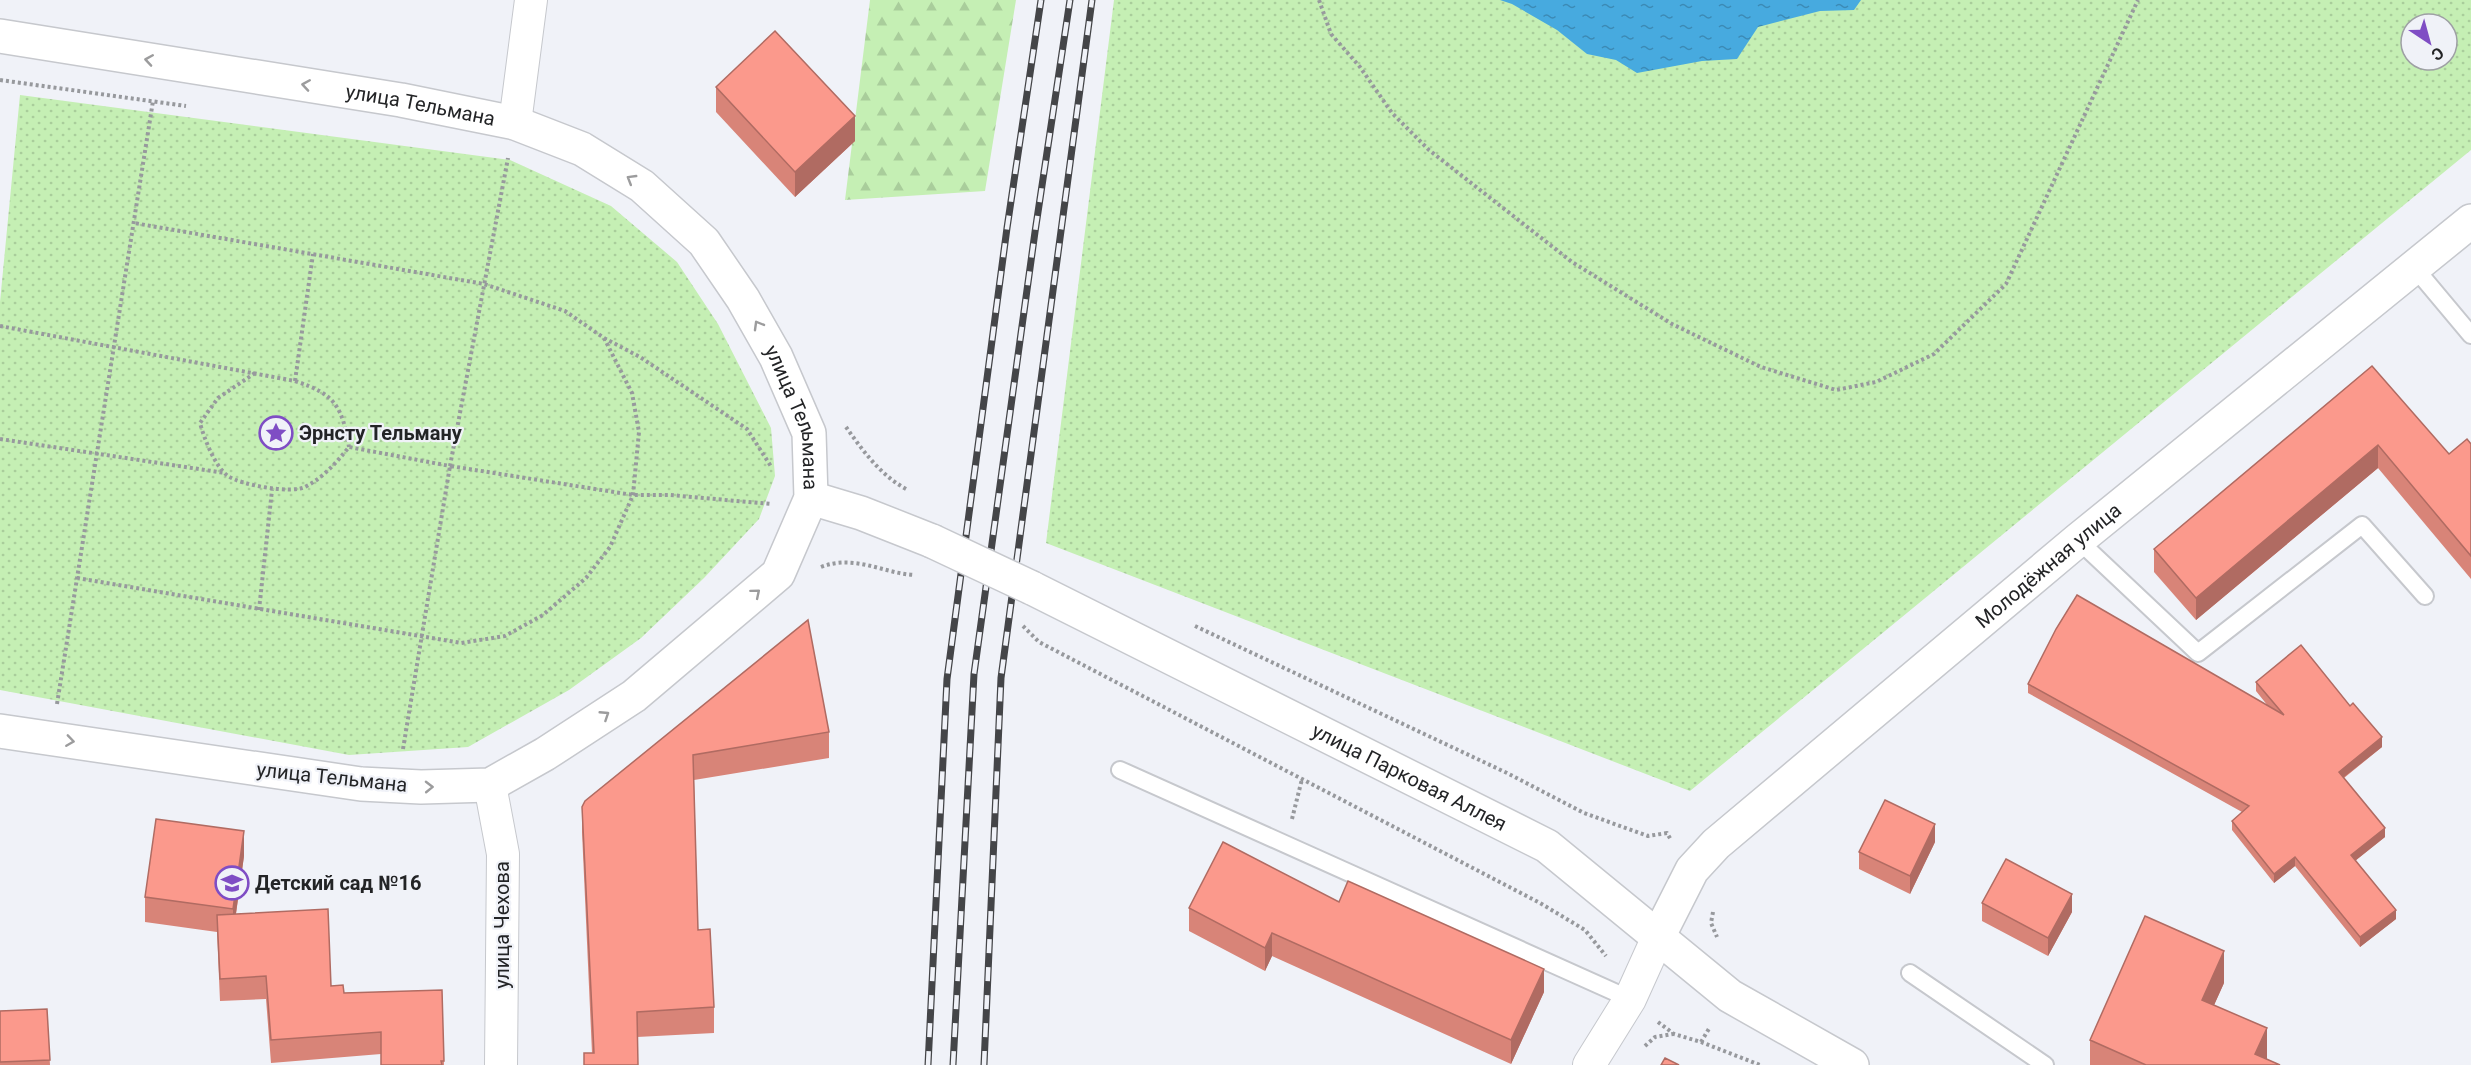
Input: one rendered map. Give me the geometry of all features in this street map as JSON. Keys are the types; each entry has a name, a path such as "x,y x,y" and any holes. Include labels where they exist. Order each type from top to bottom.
{"street":[{"path":"515,123 531,0"},
{"name":"улица Тельмана","path":"0,36 401,100 515,123 582,149 642,186 704,242 743,299 776,357 809,433 796,502 778,574 634,696 545,754 490,785 421,787 361,784 0,731"},
{"name":"Молодёжная улица","path":"1658,937 1692,870 1716,844 2078,540 2471,221"},
{"name":"улица Парковая Аллея","path":"796,502 861,513 932,541 1032,588 1547,846 1730,996 1852,1065"},
{"name":"улица Чехова","path":"490,785 503,854 501,1065"},
{"path":"1589,1065 1630,999 1658,937"}],"lane":[{"path":"2414,267 2471,335"},
{"path":"2078,540 2198,653 2362,525 2425,596"},
{"path":"1120,770 1630,999"},
{"path":"1910,973 2045,1065"}],"path":[{"path":"1319,0 1331,34 1360,67 1392,113 1429,150 1572,262 1672,324 1761,367 1836,390 1876,382 1935,354 2006,284 2138,0"},
{"path":"0,80 187,106"},
{"path":"56,711 153,101"},
{"path":"403,748 450,466 501,195"},
{"path":"134,223 484,284 565,311 603,338 640,357 747,429 773,469"},
{"path":"295,381 313,254"},
{"path":"0,326 255,373 318,388 336,404 346,426 349,447 330,471 303,489 272,490 228,476 206,444 200,423 218,398 255,373"},
{"path":"77,578 461,644 505,636 543,615 586,578 610,547 633,495 639,432 632,393 603,338"},
{"path":"845,425 865,454 898,485 909,490"},
{"path":"0,439 226,473"},
{"path":"349,447 450,466 633,495 796,502"},
{"path":"259,610 272,490"},
{"path":"817,569 827,565 863,563 904,574 924,575"},
{"path":"1020,623 1039,642 1540,903 1585,930 1611,964 1630,999 1674,1034"},
{"path":"1193,625 1507,773 1584,813 1648,836 1667,833"},
{"path":"1286,844 1302,779"},
{"path":"1639,1051 1654,1037 1674,1034 1701,1041 1760,1065"}],"green space":[{"path":"870,0 1016,0 985,191 845,200"},
{"path":"1114,0 2471,0 2471,150 1690,791 1046,543"},
{"path":"20,95 510,160 611,206 677,262 718,324 771,428 775,476 759,519 704,578 641,638 569,690 468,747 349,755 0,690 0,302"}],"water":[{"path":"1500,0 1861,0 1854,10 1820,11 1758,27 1737,59 1702,61 1637,73 1616,60 1587,54 1557,30 1512,4"}],"building":[{"path":"775,31 855,116 795,172 716,87"},
{"path":"2372,366 2449,454 2467,439 2471,444 2471,556 2378,445 2196,598 2154,549"},
{"path":"2077,595 2284,715 2256,682 2301,645 2350,706 2353,703 2382,737 2339,772 2385,828 2351,855 2396,910 2360,937 2295,857 2274,874 2232,821 2249,806 2028,684 2056,629"},
{"path":"808,620 829,732 693,755 698,930 710,929 714,1007 637,1012 638,1065 584,1065 584,1053 594,1053 582,807 585,801"},
{"path":"1885,800 1935,824 1910,876 1859,852"},
{"path":"156,819 244,831 233,909 145,897"},
{"path":"1223,842 1339,902 1348,881 1544,969 1511,1040 1272,933 1265,948 1189,908"},
{"path":"2006,859 2072,894 2048,938 1982,903"},
{"path":"328,909 331,986 343,985 344,993 442,990 444,1061 441,1061 442,1065 381,1065 381,1032 271,1040 266,976 220,979 217,915"},
{"path":"2145,916 2224,951 2202,1000 2267,1028 2255,1054 2280,1065 2146,1065 2090,1040"},
{"path":"47,1009 50,1060 0,1062 0,1011"},
{"path":"1665,1058 1679,1065 1661,1065"}],"railway":[{"path":"928,1065 947,679 1007,228 1041,0"},
{"path":"953,1065 974,674 1035,232 1070,0"},
{"path":"984,1065 1001,678 1092,0"}],"place":[{"name":"Эрнсту Тельману","path":"276,433"},
{"name":"Детский сад №16","path":"232,883"}]}
